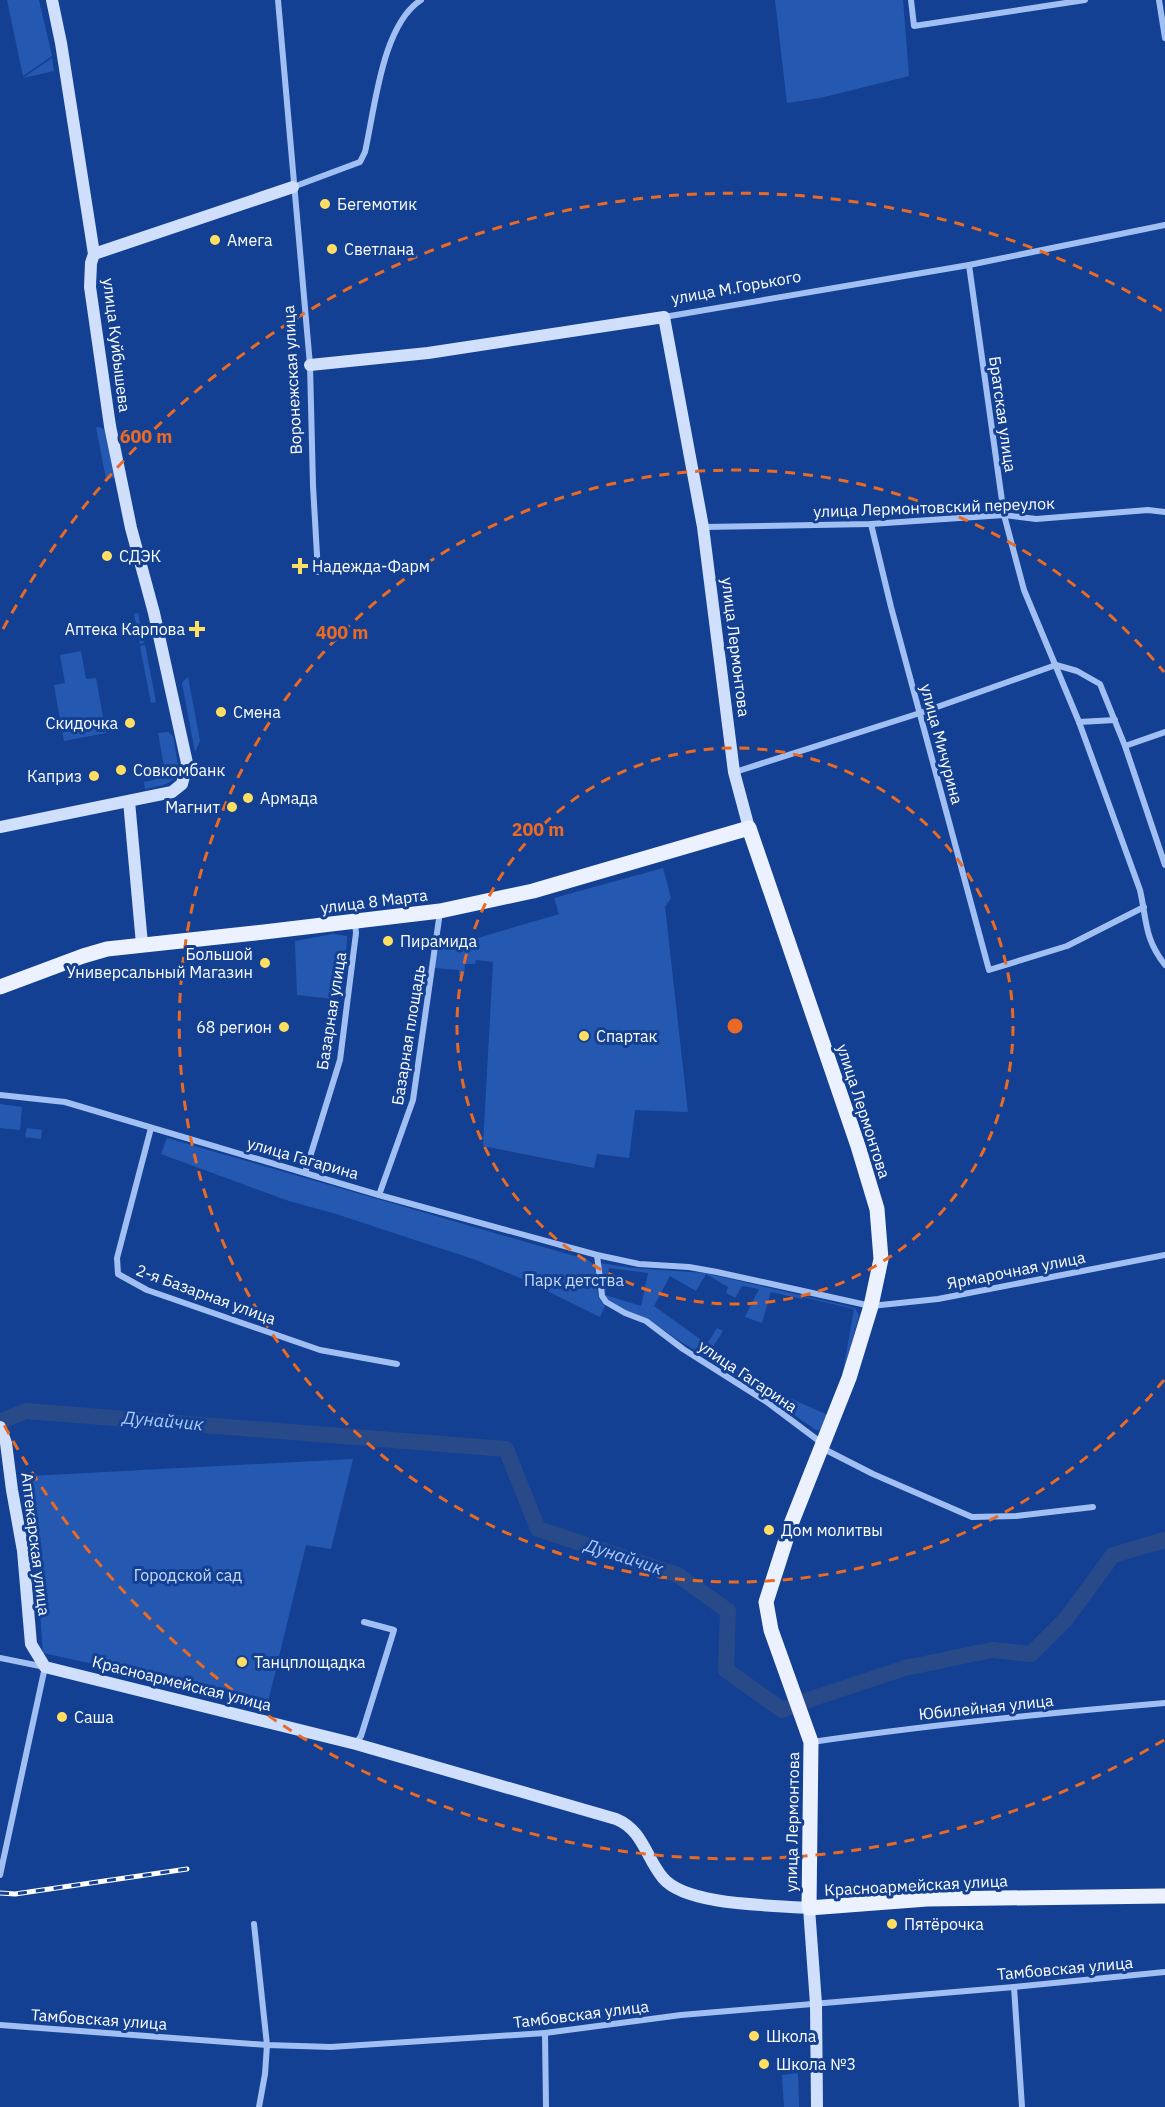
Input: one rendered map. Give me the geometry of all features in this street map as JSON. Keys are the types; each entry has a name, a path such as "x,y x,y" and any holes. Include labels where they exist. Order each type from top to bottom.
{"main road":[{"name":"улица 8 Марта","path":"0,987 107,949 440,910 533,891 749,828"},
{"name":"улица Лермонтова","path":"749,828 858,1146 877,1209 881,1260 871,1306 849,1378 791,1524 766,1602 771,1630 811,1742 809,1908"},
{"name":"Красноармейская улица","path":"809,1908 927,1899 1165,1896"}],"street":[{"name":"улица Куйбышева","path":"52,0 94,254 91,263 90,287 110,426 131,528 154,613 187,763 184,780 172,792 129,801"},
{"name":"Воронежская улица","path":"278,0 310,365 318,572"},
{"path":"94,254 340,171 360,162 365,152 388,46 406,11 421,0"},
{"path":"911,0 914,26 1085,0"},
{"path":"1159,0 1165,38"},
{"name":"улица М.Горького","path":"310,365 428,353 663,317 969,265 1165,225"},
{"name":"Братская улица","path":"969,265 1004,515 1024,590 1079,722 1140,890 1146,931 1156,954 1165,965"},
{"name":"улица Лермонтова","path":"663,317 703,527 734,772 749,828"},
{"name":"улица Лермонтовский переулок","path":"703,527 871,525 1004,515 1036,519 1148,510 1165,512"},
{"name":"улица Мичурина","path":"871,525 988,970 1067,946 1144,907"},
{"path":"734,772 920,713 1056,665 1077,671 1101,684 1125,746 1165,865"},
{"path":"1079,722 1115,720"},
{"path":"1125,746 1165,732"},
{"path":"0,827 129,801 142,944"},
{"name":"Базарная площадь","path":"379,1194 413,1100 440,910"},
{"name":"Базарная улица","path":"306,1173 340,1060 356,933 355,921"},
{"name":"улица Гагарина","path":"0,1095 66,1102 597,1255 639,1264 689,1267 717,1272 871,1306"},
{"name":"2-я Базарная улица","path":"151,1128 117,1258 118,1274 147,1290 320,1350 397,1364"},
{"name":"улица Гагарина","path":"597,1255 602,1296 606,1302 625,1314 646,1321 683,1349 767,1402 823,1446 873,1474 972,1517 1016,1516 1093,1507"},
{"name":"Ярмарочная улица","path":"871,1306 938,1299 1165,1255"},
{"name":"Аптекарская улица","path":"0,1427 6,1443 23,1551 31,1644 45,1667"},
{"path":"356,1744 361,1736 394,1630 364,1622"},
{"name":"Красноармейская улица","path":"0,1658 45,1667 356,1744 624,1822 643,1842 657,1871 673,1888 684,1893 726,1901 809,1908"},
{"path":"0,1875 45,1667"},
{"name":"Юбилейная улица","path":"811,1742 1048,1713 1165,1703"},
{"path":"809,1908 816,2004 817,2107"},
{"path":"254,1924 267,2045 259,2107"},
{"name":"Тамбовская улица","path":"0,2025 267,2045 331,2047 545,2033 681,2015 1165,1972"},
{"path":"1014,1987 1022,2107"},
{"path":"545,2033 546,2107"}],"green space":[{"path":"7,0 39,0 52,56 23,76"},
{"path":"775,0 903,0 909,76 820,98 787,103"},
{"path":"52,58 54,71 23,78"},
{"path":"96,427 108,433 111,439 119,477 106,479"},
{"path":"138,613 144,643 140,644 134,614"},
{"path":"145,645 156,702 151,703 140,646"},
{"path":"81,651 86,679 96,678 106,733 64,741 54,685 65,683 60,655"},
{"path":"188,677 200,741 195,752 182,683"},
{"path":"168,732 173,736 178,765 167,768 164,766 158,733"},
{"path":"177,773 168,783 145,789 144,782"},
{"name":"Спартак","path":"663,868 671,898 665,907 688,1112 635,1110 629,1158 597,1154 594,1168 483,1146 493,962 476,960 475,964 465,964 464,976 459,976 459,970 434,968 439,945 449,939 476,950 478,938 559,914 554,898"},
{"path":"333,934 347,936 342,993 334,999 297,995 295,941"},
{"path":"0,1104 22,1107 20,1130 0,1128"},
{"path":"27,1128 42,1130 41,1139 25,1137"},
{"name":"Парк детства","path":"167,1138 588,1260 595,1270 598,1295 605,1306 600,1317 525,1280 476,1260 289,1201 161,1154"},
{"path":"600,1263 633,1268 705,1273 855,1308 859,1315 842,1377 854,1309 771,1292 762,1323 745,1317 759,1289 742,1286 735,1298 726,1293 728,1287 706,1274 696,1291 670,1276 654,1306 707,1344 717,1328 723,1331 709,1353 752,1378 751,1381 830,1416 820,1430 816,1430 647,1318 623,1309 605,1298","holes":["609,1268 648,1273 641,1306 605,1295"]},
{"name":"Городской сад","path":"353,1459 331,1549 306,1545 268,1702 43,1653 30,1476"},
{"path":"798,2073 799,2107 784,2107 782,2075"}],"waterway":[{"name":"Дунайчик","path":"0,1422 26,1411 506,1449 538,1529 678,1575 728,1611 726,1670 782,1710 905,1668 992,1650 1031,1654 1066,1619 1113,1555 1165,1540"}],"railway":[{"path":"0,1893 15,1894 187,1869"}],"place":[{"name":"Бегемотик","path":"325,204"},
{"name":"Амега","path":"215,240"},
{"name":"Светлана","path":"332,249"},
{"name":"СДЭК","path":"107,556"},
{"name":"Надежда-Фарм","path":"300,566"},
{"name":"Аптека Карпова","path":"197,629"},
{"name":"Смена","path":"221,712"},
{"name":"Скидочка","path":"130,723"},
{"name":"Совкомбанк","path":"121,770"},
{"name":"Каприз","path":"94,776"},
{"name":"Армада","path":"248,798"},
{"name":"Магнит","path":"232,807"},
{"name":"Пирамида","path":"388,941"},
{"name":"Большой Универсальный Магазин","path":"265,963"},
{"name":"68 регион","path":"284,1027"},
{"name":"Спартак","path":"584,1036"},
{"name":"Дом молитвы","path":"769,1530"},
{"name":"Танцплощадка","path":"242,1662"},
{"name":"Саша","path":"62,1717"},
{"name":"Пятёрочка","path":"892,1924"},
{"name":"Школа","path":"754,2036"},
{"name":"Школа №3","path":"764,2064"}]}
